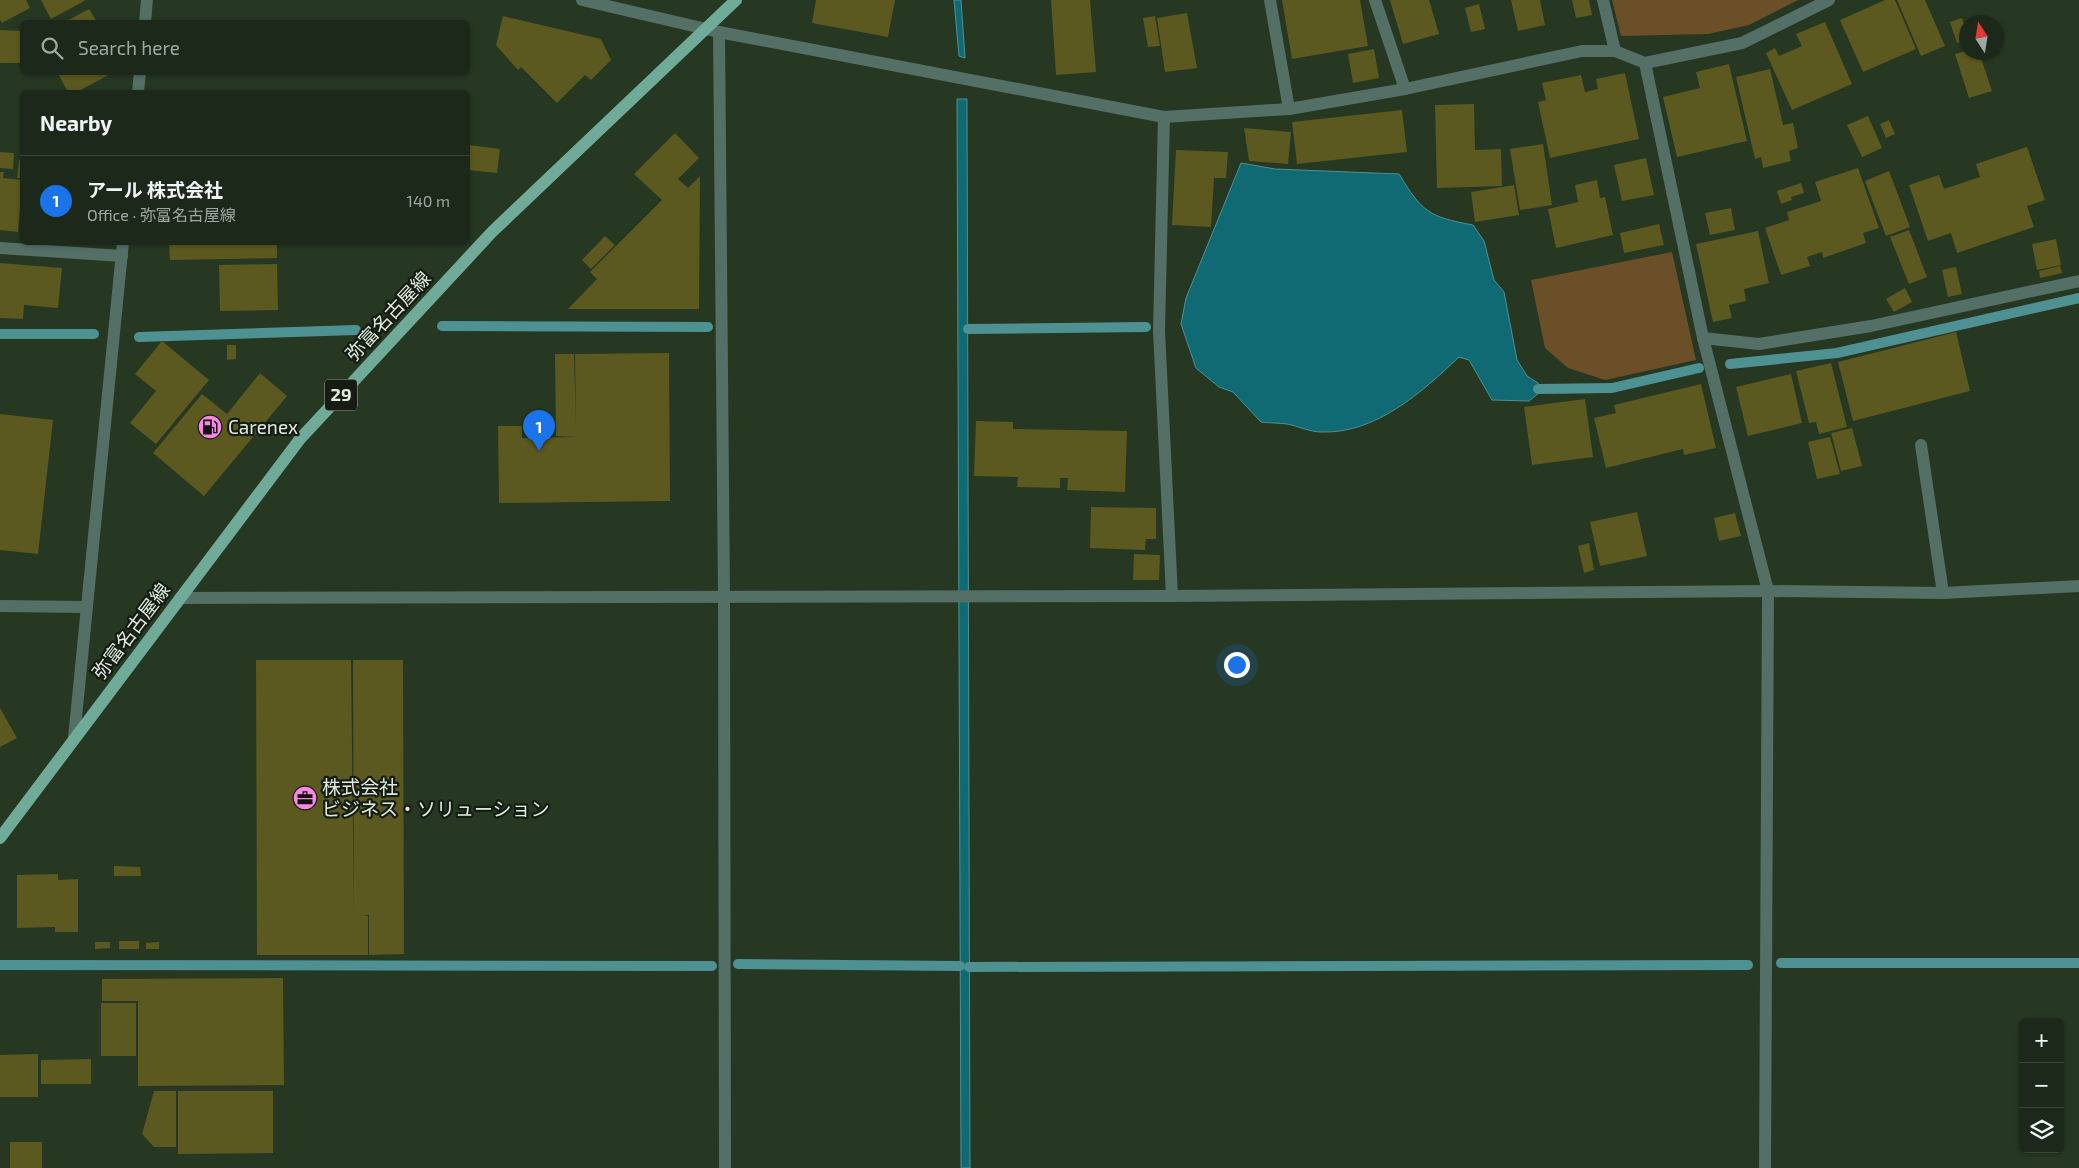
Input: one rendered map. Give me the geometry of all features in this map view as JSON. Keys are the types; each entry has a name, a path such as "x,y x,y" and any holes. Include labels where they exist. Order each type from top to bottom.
{"main road":[{"name":"弥富名古屋線","path":"0,838 300,439 492,232 713,30 736,0"}],"street":[{"path":"145,20 147,0"},
{"path":"582,0 713,30 1164,117 1288,109 1405,90 1582,51 1615,51 1645,63 1742,43 1822,1"},
{"path":"1270,0 1288,109"},
{"path":"1375,0 1405,90"},
{"path":"1603,0 1615,51"},
{"path":"713,30 724,597 725,1168"},
{"path":"1645,63 1703,338 1768,591 1765,1168"},
{"path":"138,90 140,75"},
{"path":"1164,117 1159,331 1172,596"},
{"path":"0,248 122,249 74,738"},
{"path":"1703,338 1759,344 1870,326 2079,281"},
{"path":"1921,445 1943,593"},
{"path":"180,598 979,597 1768,591 1943,593 2079,586"},
{"path":"0,606 87,607"}],"shaded area":[{"path":"1612,0 1798,0 1749,25 1708,34 1621,36"},
{"path":"1672,252 1696,360 1605,380 1568,368 1545,348 1531,280"}],"water":[{"path":"954,0 961,0 965,58 959,56"},
{"path":"957,99 967,99 970,1168 961,1168"},
{"path":"1241,163 1275,169 1399,174 1414,197 1428,211 1446,219 1473,225 1484,241 1494,280 1504,292 1517,360 1527,376 1538,383 1539,393 1529,401 1492,400 1469,360 1459,357 1414,397 1379,418 1361,426 1341,431 1321,432 1287,424 1261,422 1233,392 1219,387 1196,368 1181,324 1186,298"}],"building":[{"path":"0,0 26,0 30,8 2,23 0,20"},
{"path":"41,0 86,0 51,19"},
{"path":"816,0 895,0 888,37 812,23"},
{"path":"1051,0 1090,0 1096,72 1056,75"},
{"path":"1282,0 1360,0 1368,46 1292,59"},
{"path":"1390,0 1429,0 1439,34 1403,44"},
{"path":"1511,0 1540,0 1545,25 1518,31"},
{"path":"1572,0 1589,0 1592,15 1576,18"},
{"path":"1885,0 1895,0 1916,49 1863,72 1840,20"},
{"path":"1897,0 1925,0 1945,46 1921,56"},
{"path":"1479,4 1485,29 1471,32 1465,8"},
{"path":"89,9 96,20 69,20"},
{"path":"1187,13 1197,68 1165,72 1157,18"},
{"path":"503,16 601,39 611,60 591,80 585,75 557,103 521,67 518,70 496,45"},
{"path":"1155,16 1160,46 1148,47 1143,18"},
{"path":"1959,19 1959,42 1957,43 1950,22"},
{"path":"1825,22 1852,84 1792,110 1766,53 1775,48 1779,56 1802,46 1796,34"},
{"path":"0,30 20,31 20,63 0,63"},
{"path":"1374,49 1379,78 1353,83 1348,54"},
{"path":"1959,53 1959,60 1982,60 1992,91 1969,98 1955,54"},
{"path":"1729,64 1747,141 1677,157 1663,97 1700,88 1696,72"},
{"path":"1770,69 1783,125 1793,123 1798,148 1789,151 1791,161 1763,168 1761,157 1755,159 1736,77"},
{"path":"1625,73 1639,139 1550,158 1538,102 1546,100 1542,83 1581,75 1585,92 1598,89 1596,79"},
{"path":"59,75 108,75 81,90 67,90"},
{"path":"1474,104 1475,150 1501,149 1502,186 1437,188 1435,105"},
{"path":"1402,110 1407,152 1297,164 1292,122"},
{"path":"1868,116 1882,148 1862,157 1847,125"},
{"path":"1889,120 1895,134 1886,138 1880,124"},
{"path":"1244,128 1291,132 1288,164 1249,161"},
{"path":"675,133 699,158 678,179 688,188 700,176 699,309 568,309 597,279 590,272 662,200 634,174"},
{"path":"1543,144 1552,205 1520,210 1510,149"},
{"path":"470,145 500,149 497,173 470,170"},
{"path":"2027,147 2045,200 2027,206 2034,227 1957,253 1951,233 1928,241 1909,185 1939,175 1944,189 1980,177 1976,164"},
{"path":"1176,150 1228,152 1226,178 1214,178 1211,227 1172,225"},
{"path":"0,152 14,153 13,169 0,168"},
{"path":"1646,158 1654,195 1622,201 1614,165"},
{"path":"19,160 20,178 17,178"},
{"path":"1858,168 1879,228 1863,233 1866,243 1823,258 1822,252 1807,257 1810,266 1781,275 1765,228 1789,220 1787,212 1821,201 1815,182"},
{"path":"1889,171 1910,227 1886,236 1865,181"},
{"path":"0,172 4,172 3,178 20,180 20,206 18,232 0,230"},
{"path":"1597,180 1600,198 1605,197 1613,235 1556,248 1548,209 1578,202 1575,185"},
{"path":"1801,183 1804,193 1791,197 1792,200 1781,204 1777,191"},
{"path":"1514,185 1519,215 1475,222 1471,192"},
{"path":"1731,208 1735,230 1710,235 1705,213"},
{"path":"1659,224 1664,245 1624,253 1620,233"},
{"path":"1909,230 1927,277 1909,284 1890,237"},
{"path":"1758,231 1769,283 1744,289 1746,301 1729,305 1732,318 1713,322 1696,244"},
{"path":"605,236 615,245 591,269 582,260"},
{"path":"2056,239 2061,265 2037,270 2032,244"},
{"path":"169,245 277,245 277,258 170,260"},
{"path":"0,263 62,268 58,308 24,305 23,319 0,318"},
{"path":"277,264 278,310 220,311 219,265"},
{"path":"2060,266 2062,273 2040,278 2039,271"},
{"path":"1956,267 1962,294 1948,297 1942,270"},
{"path":"1905,288 1912,302 1894,312 1886,299"},
{"path":"1956,332 1970,391 1853,421 1838,362"},
{"path":"162,341 209,380 156,444 130,423 156,391 135,374"},
{"path":"227,345 236,345 236,359 227,360"},
{"path":"669,353 670,501 499,503 498,426 522,426 522,438 576,437 556,436 555,354 574,354 576,425 575,354"},
{"path":"1831,363 1847,427 1819,434 1816,422 1809,423 1796,371"},
{"path":"260,373 287,396 204,496 153,453 202,394 227,414"},
{"path":"1791,374 1802,423 1748,436 1736,387"},
{"path":"1701,384 1716,448 1684,455 1683,449 1606,468 1594,418 1616,413 1614,405"},
{"path":"1585,399 1593,457 1532,465 1524,407"},
{"path":"0,414 53,420 38,554 0,550"},
{"path":"976,421 1013,422 1013,429 1127,431 1125,492 1067,490 1068,478 1060,478 1060,488 1017,487 1018,477 974,476"},
{"path":"1852,428 1862,466 1841,471 1831,433"},
{"path":"1830,437 1840,474 1817,479 1808,442"},
{"path":"1091,507 1156,508 1156,539 1146,539 1145,550 1090,548"},
{"path":"1637,512 1647,556 1600,566 1590,522"},
{"path":"1735,513 1741,536 1719,541 1714,518"},
{"path":"1589,543 1594,570 1584,573 1578,546"},
{"path":"1134,554 1160,555 1159,580 1133,580"},
{"path":"256,660 351,660 354,915 353,660 403,660 404,954 369,955 369,915 363,915 368,916 368,955 257,955"},
{"path":"0,708 17,738 0,747"},
{"path":"114,866 140,867 141,876 114,876"},
{"path":"58,874 58,880 78,879 78,932 55,932 55,927 17,928 17,875"},
{"path":"119,941 139,941 139,949 119,949"},
{"path":"95,942 110,942 110,948 95,949"},
{"path":"159,942 159,949 146,949 146,943"},
{"path":"283,978 284,1085 138,1086 138,1001 102,1001 102,979"},
{"path":"101,1003 136,1003 136,1056 101,1056"},
{"path":"38,1054 38,1097 0,1097 0,1055"},
{"path":"91,1059 91,1084 41,1084 41,1060"},
{"path":"154,1091 176,1091 176,1147 154,1147 142,1134"},
{"path":"178,1091 273,1091 273,1153 178,1154"},
{"path":"10,1142 42,1142 42,1168 10,1168"}],"waterway":[{"path":"1730,364 1837,353 2079,298"},
{"path":"442,326 708,327"},
{"path":"968,329 1146,327"},
{"path":"139,337 356,330"},
{"path":"0,334 94,334"},
{"path":"1538,389 1612,388 1699,368"},
{"path":"1781,963 2079,963"},
{"path":"738,964 960,966"},
{"path":"0,965 712,966"},
{"path":"969,967 1748,965"}],"place":[{"name":"Carenex","path":"210,427"},
{"name":"アール 株式会社","path":"539,451"},
{"name":"株式会社 ビジネス・ソリューション","path":"305,798"}]}
